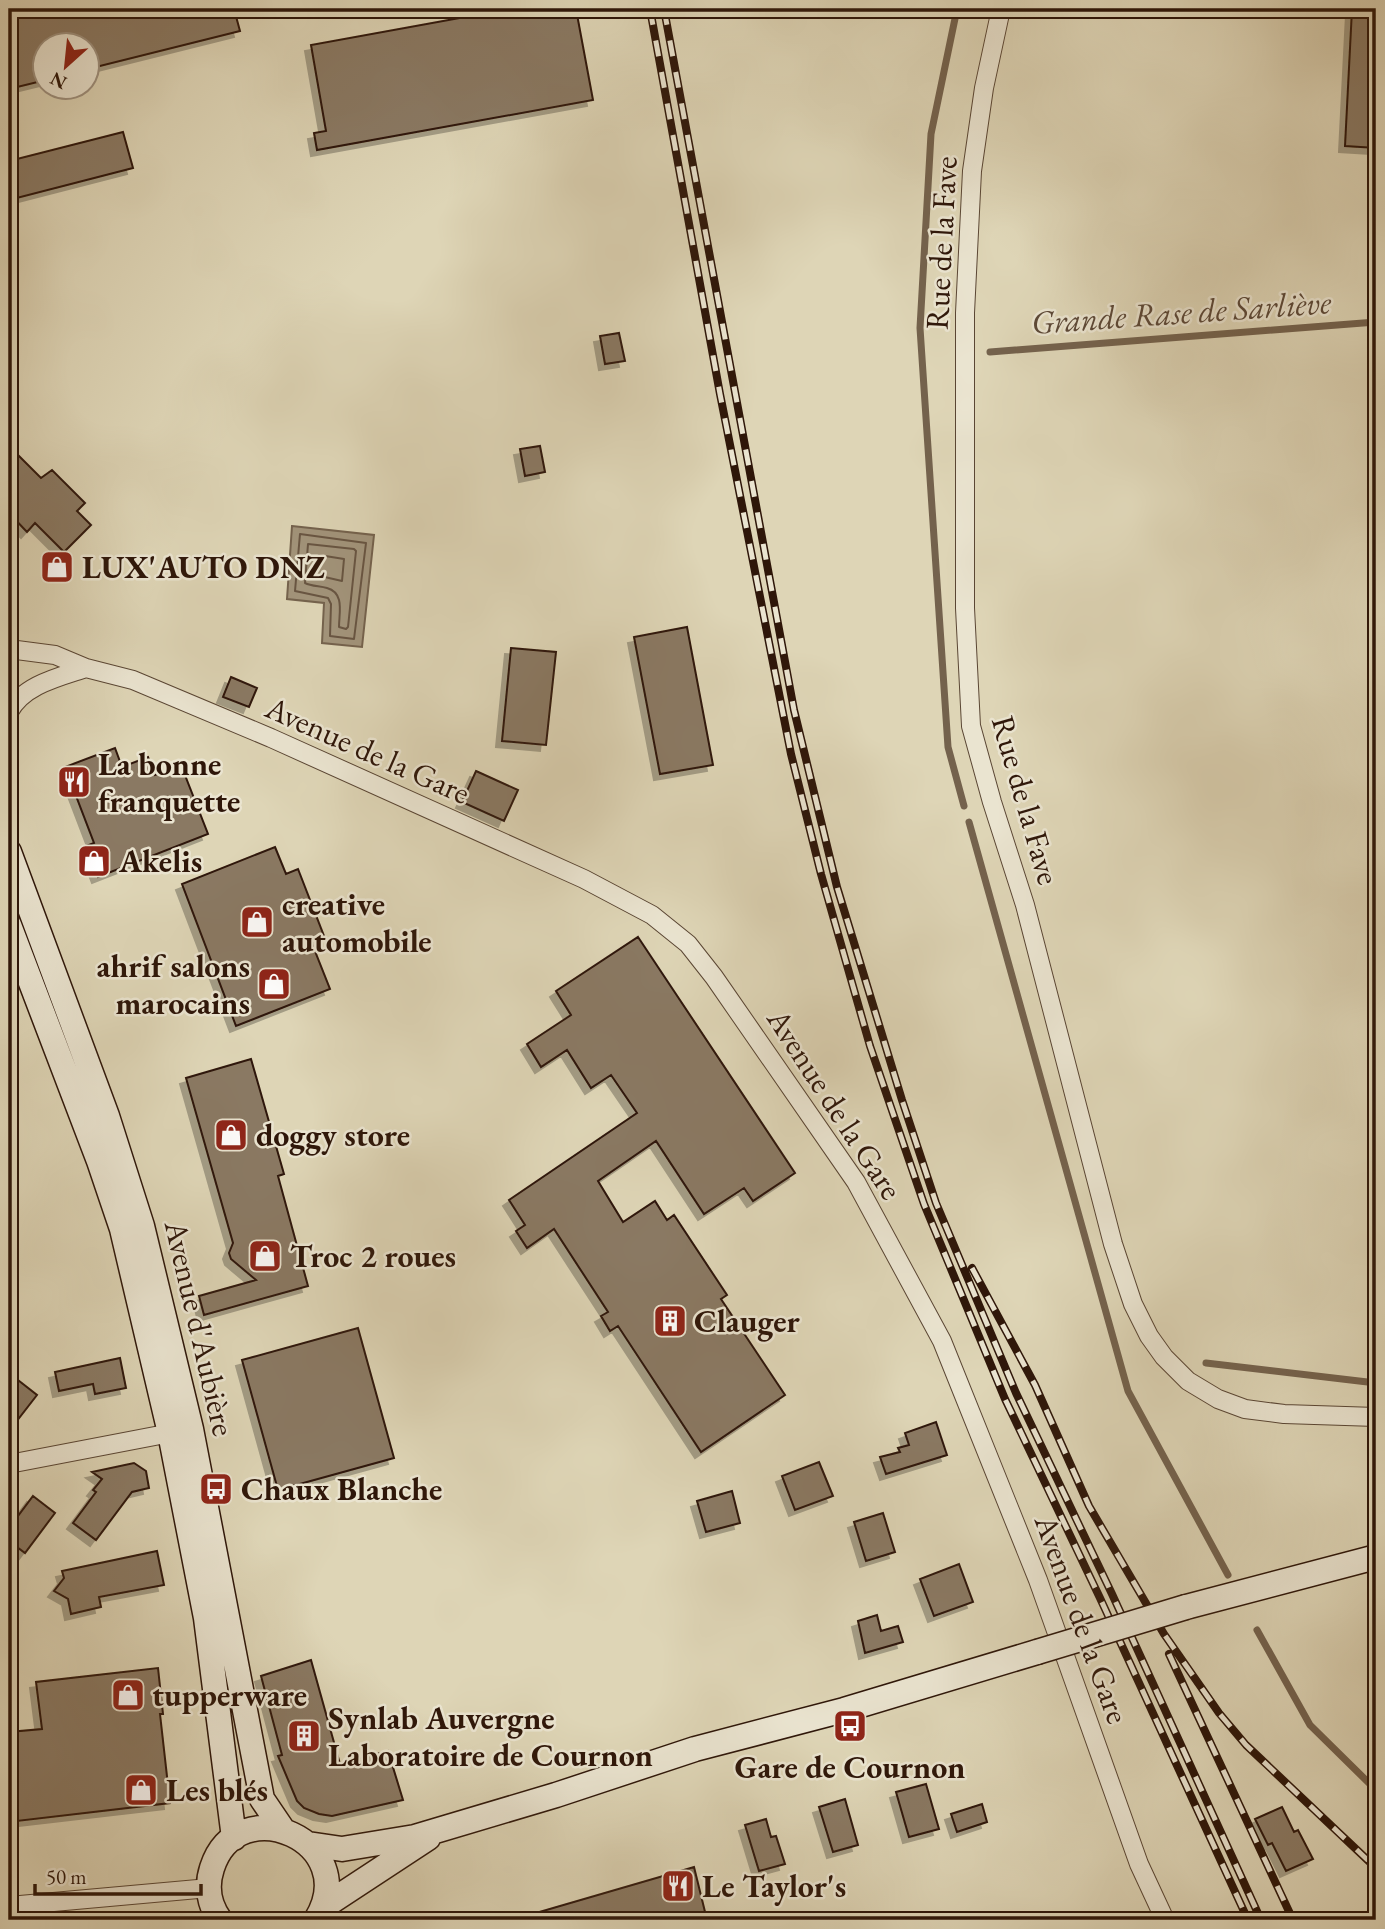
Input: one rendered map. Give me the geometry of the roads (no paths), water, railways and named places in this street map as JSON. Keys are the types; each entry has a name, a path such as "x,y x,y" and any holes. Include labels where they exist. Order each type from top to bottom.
{"main road":[{"name":"Avenue d'Aubière","path":"9,852 107,1116 138,1213 180,1431 262,1799 283,1830"},
{"name":"Avenue d'Aubière","path":"9,925 99,1161 122,1229 180,1431 234,1838"},
{"path":"220,1920 213,1908 209,1888 209,1877 218,1855 234,1838 258,1829 283,1830 308,1844 342,1849 415,1837 556,1795 695,1749 844,1710 1185,1607 1376,1557"},
{"path":"320,1913 446,1826"},
{"path":"308,1844 323,1866 326,1893 320,1913"}],"street":[{"name":"Rue de la Fave","path":"1002,9 984,88 972,172 966,300 965,608 971,726 1025,905 1113,1244 1133,1304 1149,1336 1164,1357 1188,1381 1218,1399 1245,1409 1284,1414 1376,1417"},
{"name":"Avenue de la Gare","path":"9,649 55,655 86,668 146,685 271,738 584,879 652,915 688,944 714,977 856,1182 942,1341 1038,1580 1139,1864 1165,1920"},
{"path":"9,712 12,706 41,682 86,668"},
{"path":"9,1464 180,1431"},
{"path":"9,1906 209,1888"}],"water":[{"path":"292,526 374,535 362,647 322,643 324,603 287,599"}],"waterway":[{"path":"957,9 931,134 920,328 948,747 964,806"},
{"name":"Grande Rase de Sarliève","path":"990,352 1376,322"},
{"path":"969,822 1128,1391 1228,1575"},
{"path":"1206,1363 1376,1383"},
{"path":"1257,1630 1310,1725 1376,1790"}],"railway":[{"path":"650,9 720,394 791,754 821,874 870,1046 924,1204 1005,1399 1248,1920"},
{"path":"664,9 794,710 837,887 902,1100 936,1203 1016,1393 1112,1594 1261,1920"},
{"path":"972,1268 1035,1385 1089,1506 1164,1634 1219,1713 1246,1745 1376,1868"},
{"path":"1169,1654 1293,1920"}],"place":[{"name":"LUX'AUTO DNZ","path":"57,567"},
{"name":"La bonne franquette","path":"74,782"},
{"name":"Akelis","path":"94,861"},
{"name":"creative automobile","path":"257,922"},
{"name":"ahrif salons marocains","path":"274,984"},
{"name":"doggy store","path":"231,1135"},
{"name":"Troc 2 roues","path":"265,1256"},
{"name":"Clauger","path":"670,1321"},
{"name":"Chaux Blanche","path":"216,1489"},
{"name":"tupperware","path":"128,1695"},
{"name":"Gare de Cournon","path":"850,1726"},
{"name":"Synlab Auvergne Laboratoire de Cournon","path":"304,1736"},
{"name":"Les blés","path":"141,1790"},
{"name":"Le Taylor's","path":"678,1886"}]}
